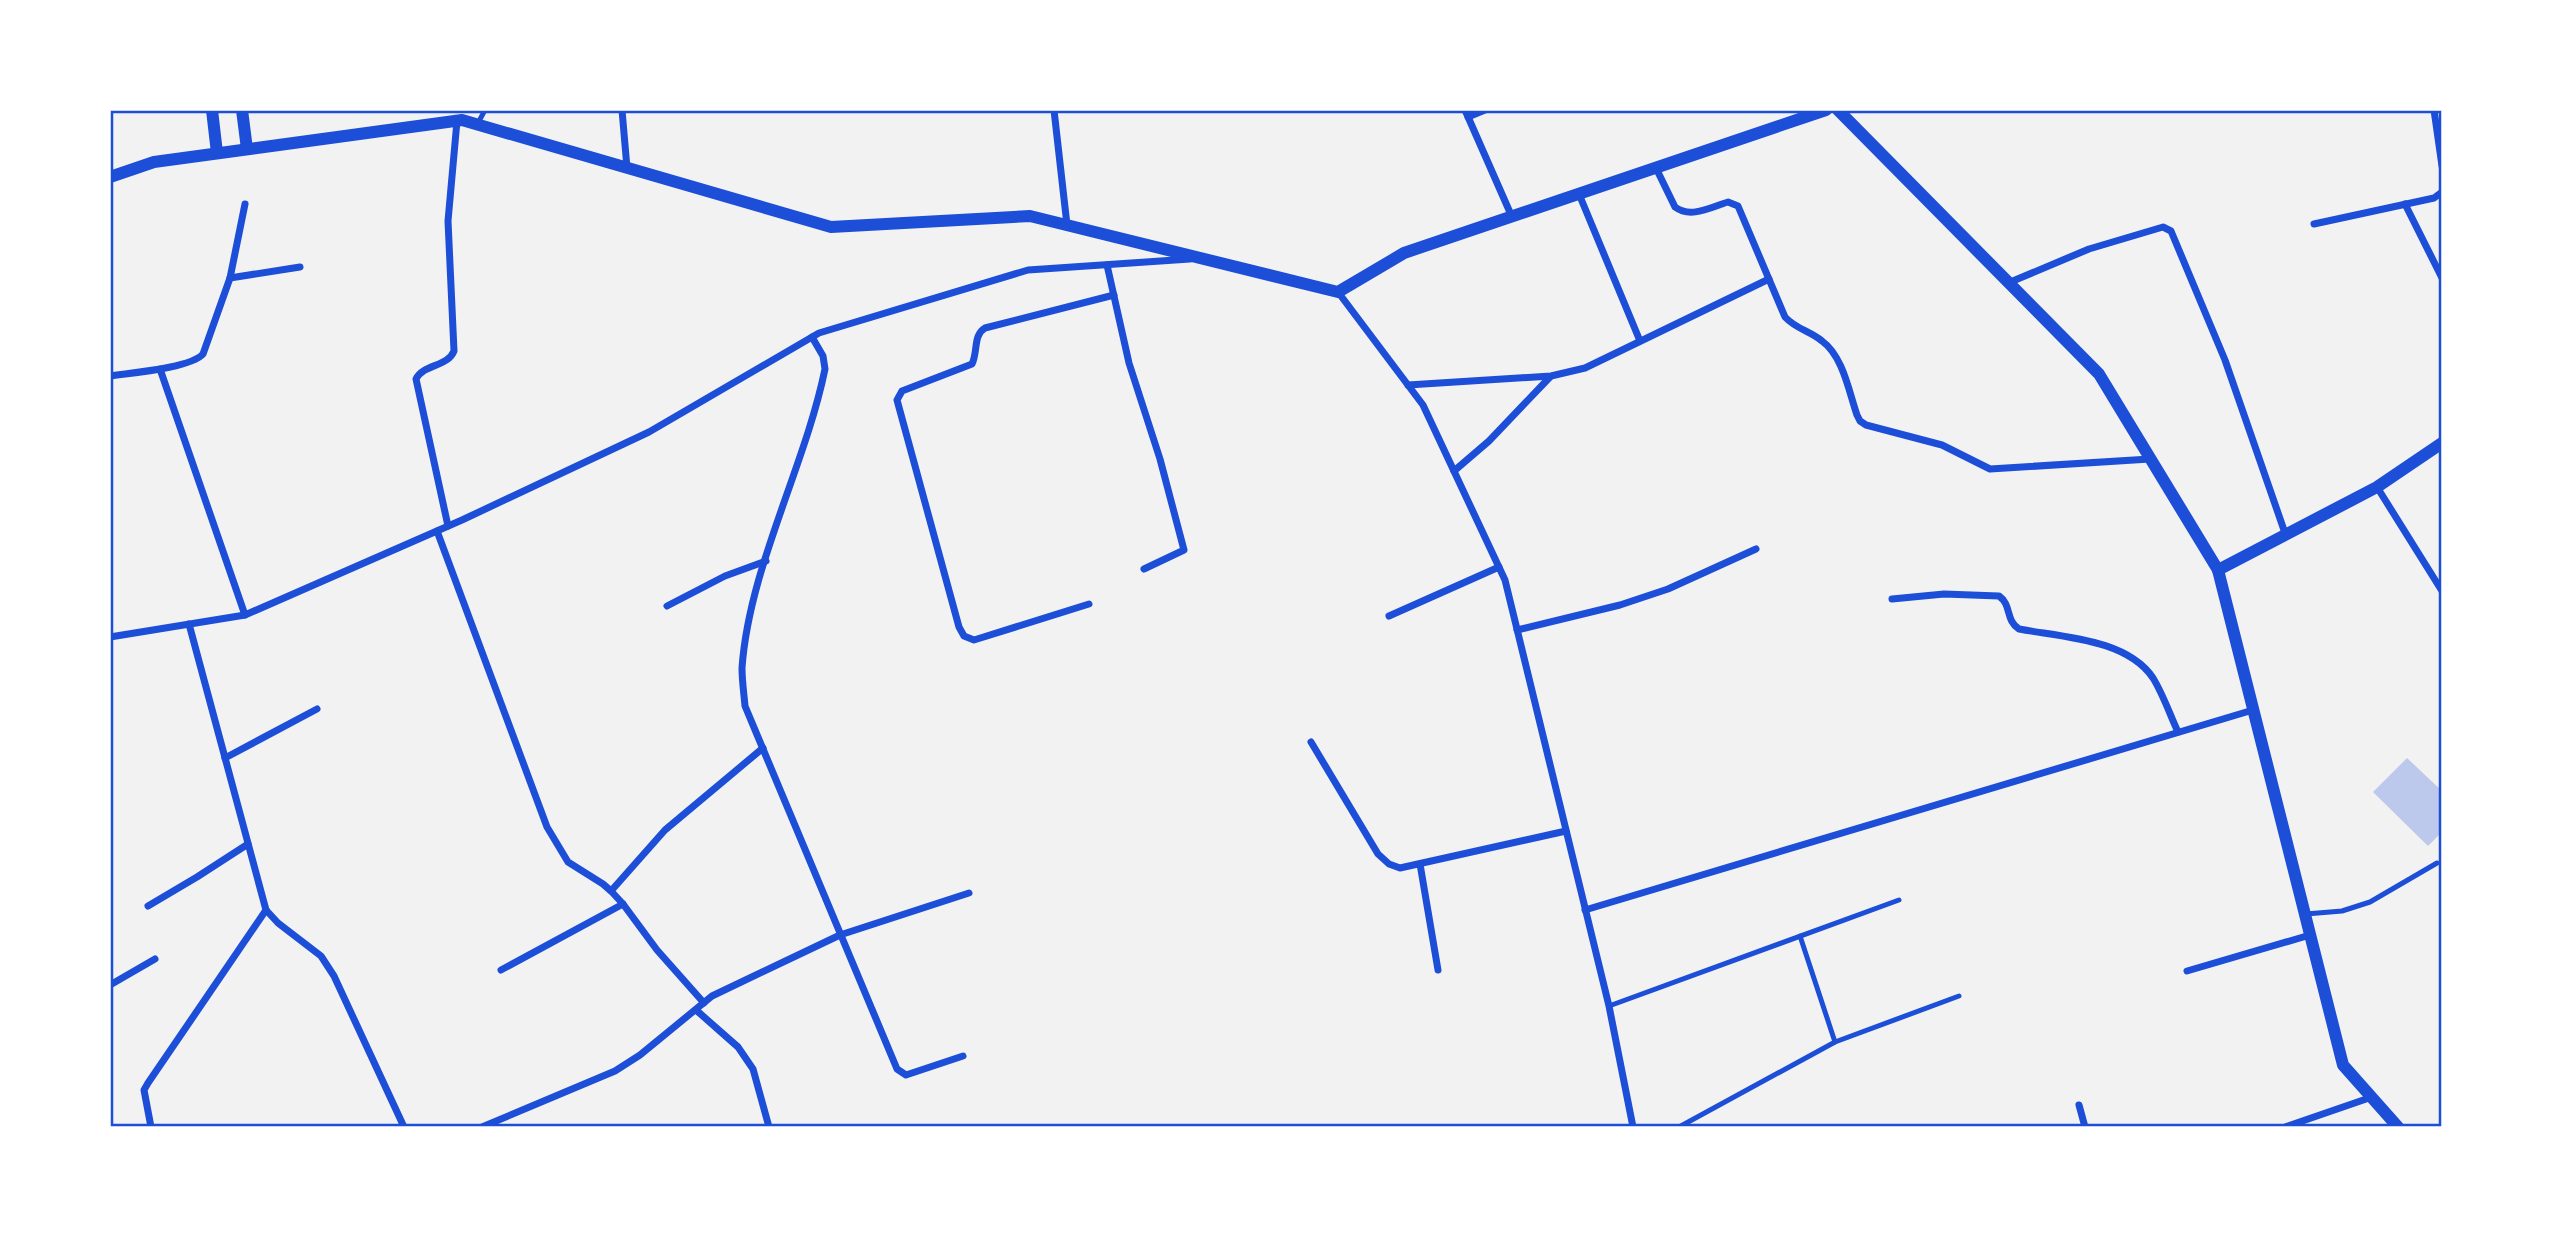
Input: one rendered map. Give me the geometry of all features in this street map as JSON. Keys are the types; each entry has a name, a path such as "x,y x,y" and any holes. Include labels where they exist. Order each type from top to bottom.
{"street":[{"path":"212,110 217,153"},
{"path":"242,110 247,149"},
{"path":"622,110 627,168"},
{"path":"1055,110 1067,225"},
{"path":"1485,110 1466,114 1512,217"},
{"path":"1338,292 1404,253 1826,110"},
{"path":"1838,110 2099,374 2218,570 2343,1065 2398,1127"},
{"path":"2434,110 2442,166"},
{"path":"110,177 154,162 457,121 831,227 1030,216 1338,292 1423,405 1506,580 1609,1006 1633,1127"},
{"path":"448,527 416,379 419,372 451,359 454,351 448,221 457,121"},
{"path":"1656,168 1675,207 1680,211 1691,213 1728,202 1738,206 1785,317 1794,327 1823,341 1833,353 1860,421 1942,445 1990,469 2150,458"},
{"path":"2314,224 2434,198 2442,192"},
{"path":"1579,194 1640,341"},
{"path":"110,376 196,361 203,354 230,278 245,204"},
{"path":"2405,204 2442,278"},
{"path":"2008,283 2089,249 2163,227 2171,230 2225,360 2285,533"},
{"path":"110,637 245,615 448,527 649,432 819,333 1028,270 1201,258"},
{"path":"1107,265 1129,363 1160,459 1184,550 1144,569"},
{"path":"230,278 300,267"},
{"path":"1408,386 1551,376 1585,368 1769,279"},
{"path":"1089,604 974,640 964,636 959,627 897,400 902,391 972,364 980,331 985,328 1114,295"},
{"path":"812,337 823,356 825,369 766,561 747,633 742,671 745,706 897,1069 906,1075 963,1056"},
{"path":"160,369 245,615"},
{"path":"1454,471 1489,441 1551,376"},
{"path":"2218,570 2378,487 2442,443"},
{"path":"2378,487 2442,592"},
{"path":"437,531 547,827 568,862 611,891 656,950 704,1003"},
{"path":"1517,629 1620,605 1668,589 1756,549"},
{"path":"667,606 725,576 766,561"},
{"path":"1389,616 1499,566"},
{"path":"1892,599 1944,594 2000,596 2006,602 2011,622 2019,629 2098,644 2124,652 2141,664 2153,679 2179,732"},
{"path":"190,624 266,910 278,923 321,956 334,976 404,1127"},
{"path":"225,758 317,709"},
{"path":"1586,909 2253,710"},
{"path":"1311,742 1378,854 1389,864 1400,868 1566,831"},
{"path":"611,891 665,830 763,748"},
{"path":"148,906 248,844"},
{"path":"1420,864 1438,970"},
{"path":"482,1127 615,1071 640,1055 712,996 840,934 969,893"},
{"path":"500,970 623,904"},
{"path":"151,1127 144,1090 266,910"},
{"path":"2187,971 2310,935"},
{"path":"110,985 155,959"},
{"path":"696,1010 738,1047 753,1069 769,1127"},
{"path":"2285,1127 2371,1097"},
{"path":"2079,1105 2085,1127"}],"lane":[{"path":"477,125 485,110"},
{"path":"2305,914 2343,911 2370,902 2437,863"},
{"path":"1609,1006 1899,900"},
{"path":"1800,936 1835,1042"},
{"path":"1679,1127 1835,1042 1959,996"}],"building":[{"path":"2407,758 2442,791 2442,832 2428,846 2373,792"}]}
